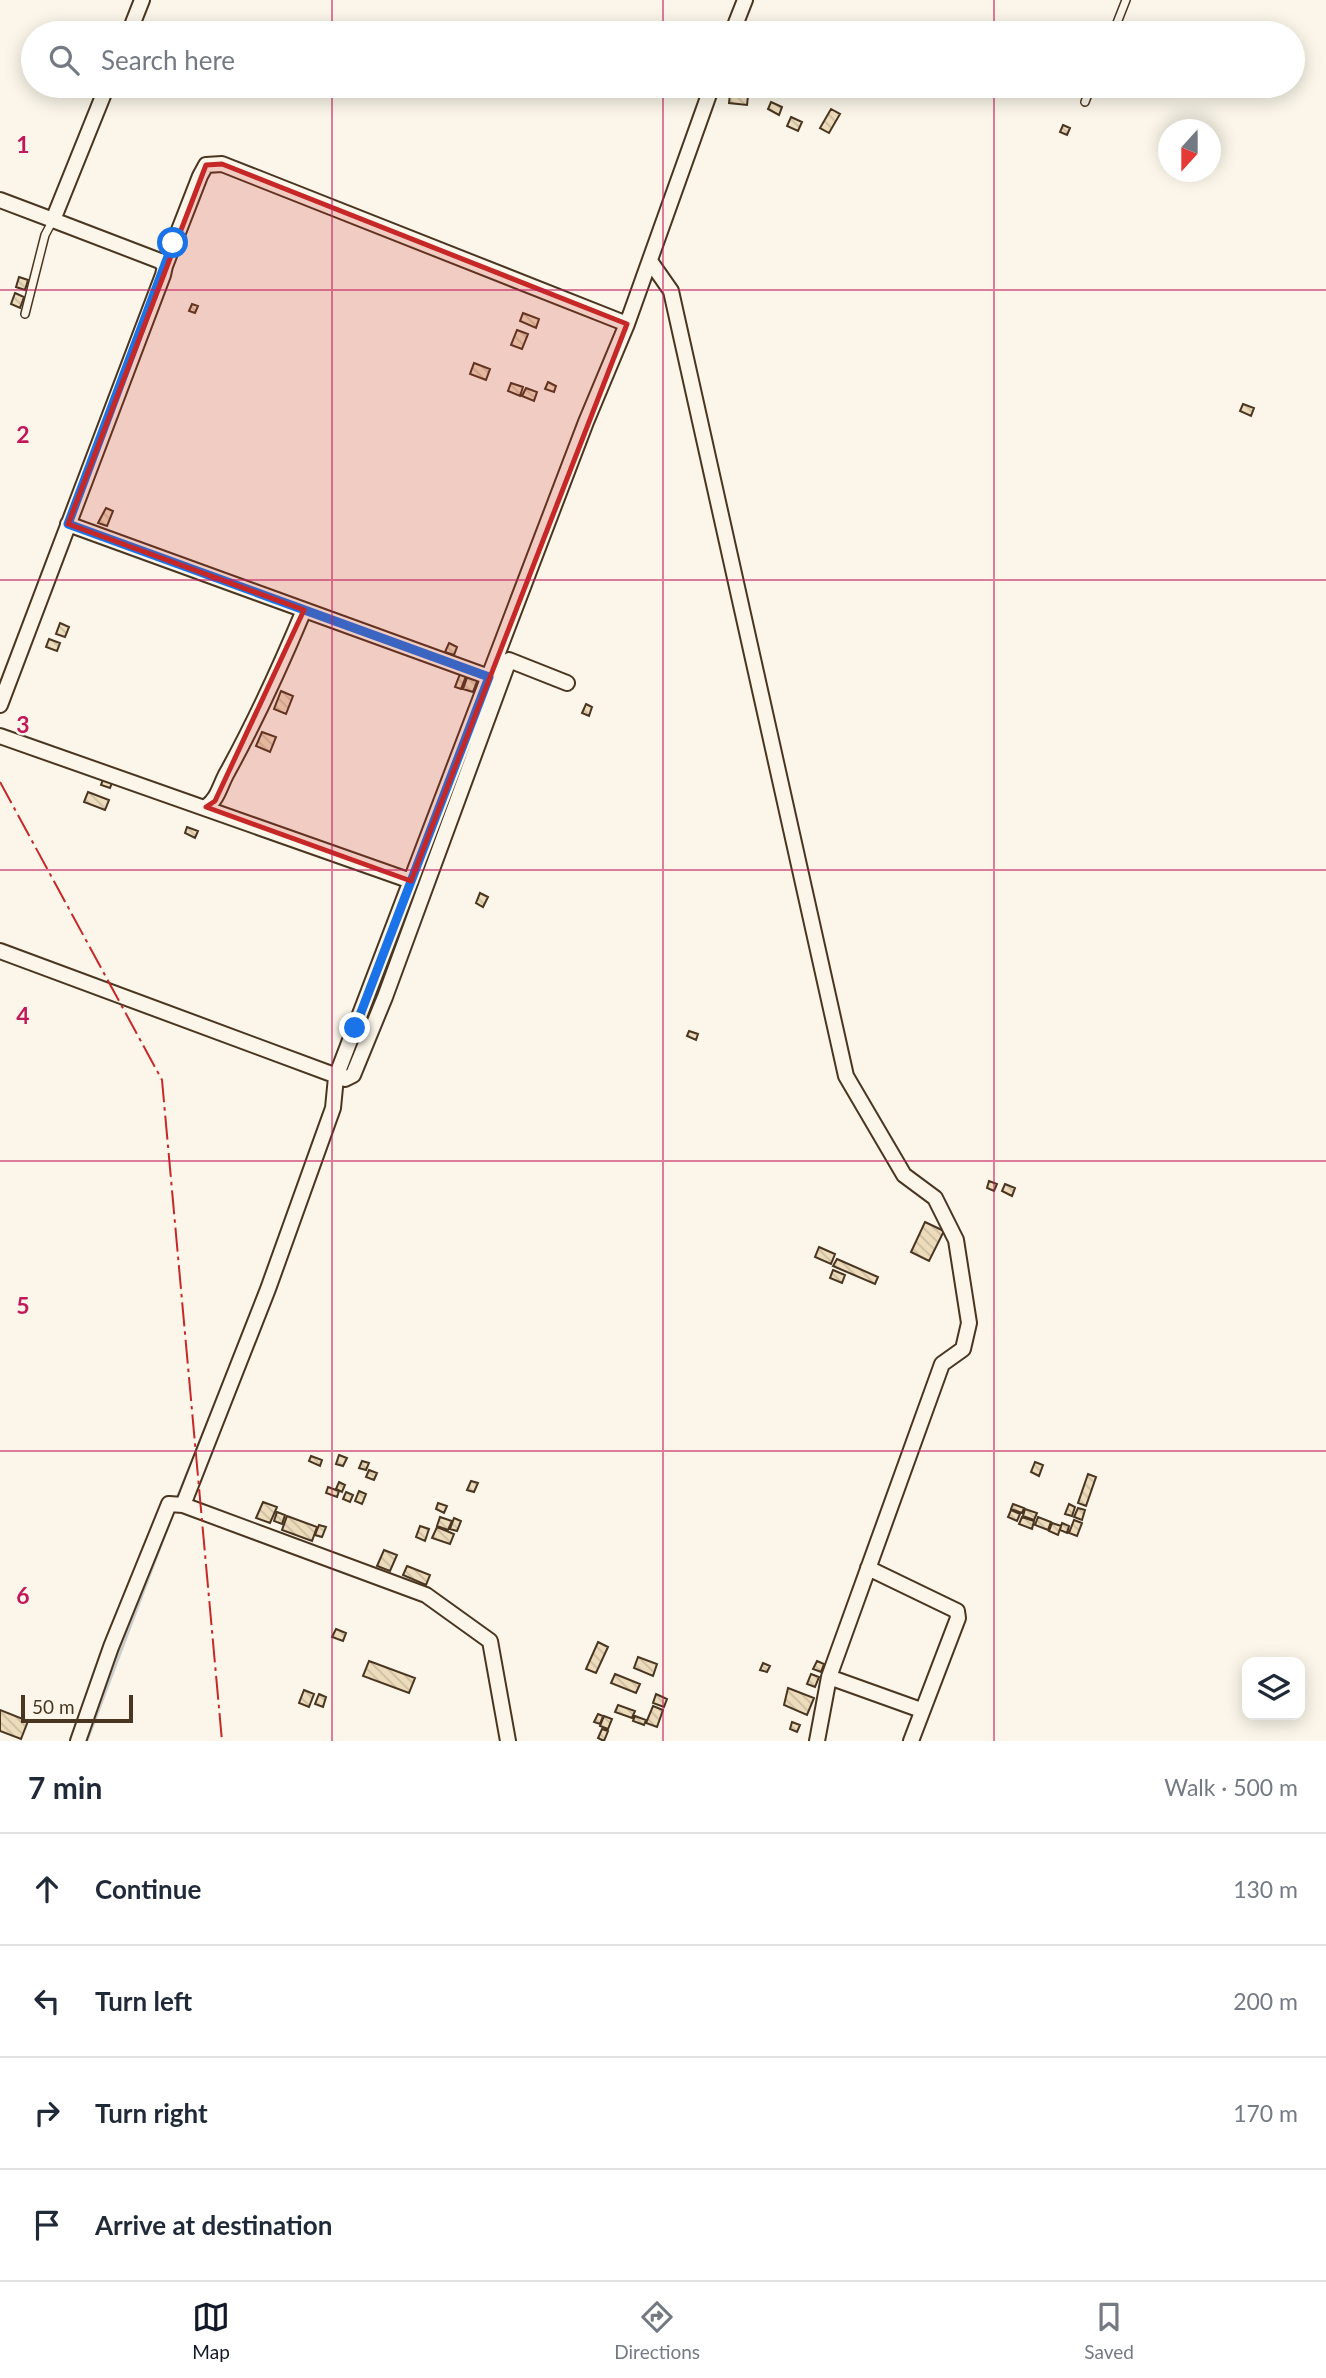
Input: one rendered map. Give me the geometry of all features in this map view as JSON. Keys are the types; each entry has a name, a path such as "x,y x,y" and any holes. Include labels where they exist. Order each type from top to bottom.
{"street":[{"path":"134,21 142,0"},
{"path":"737,21 746,0"},
{"path":"53,220 102,98"},
{"path":"78,1741 111,1647 176,1505 268,1289 334,1108 337,1077 586,422 627,324 708,98"},
{"path":"0,705 164,266 206,165 222,164 627,324"},
{"path":"0,200 160,261 164,266"},
{"path":"650,261 671,290 846,1076 904,1175 935,1198 956,1240 969,1323 968,1338 956,1357 942,1364 829,1677 817,1741"},
{"path":"68,524 489,677"},
{"path":"206,807 215,801 226,773 262,709 304,610"},
{"path":"0,950 345,1079 353,1075 509,660 567,683"},
{"path":"0,736 411,881"},
{"path":"176,1505 426,1595 461,1617 491,1641 508,1741"},
{"path":"868,1568 957,1611 958,1618 911,1741"},
{"path":"829,1677 922,1710"}],"lane":[{"path":"1118,21 1126,0"},
{"path":"1084,103 1086,98"},
{"path":"25,314 45,235 53,220"}],"highlighted area":[{"path":"222,164 627,324 411,881 206,807 215,801 304,610 68,524 206,165"}],"building":[{"path":"730,98 748,98 747,105 729,103"},
{"path":"771,102 782,107 779,115 768,109"},
{"path":"831,109 840,114 829,133 820,128"},
{"path":"791,117 802,122 798,131 787,126"},
{"path":"1063,125 1070,128 1067,135 1060,132"},
{"path":"19,277 28,280 25,290 16,287"},
{"path":"15,293 24,297 20,308 11,304"},
{"path":"192,304 198,306 195,313 189,311"},
{"path":"523,313 539,319 536,328 520,321"},
{"path":"517,330 528,334 522,349 511,345"},
{"path":"474,363 490,369 486,380 470,374"},
{"path":"548,382 556,386 554,392 545,389"},
{"path":"511,383 523,387 520,396 508,391"},
{"path":"526,388 537,392 534,401 522,396"},
{"path":"1243,404 1254,408 1251,416 1240,411"},
{"path":"106,508 113,511 107,526 98,523"},
{"path":"60,623 69,627 65,637 56,634"},
{"path":"49,639 60,643 57,651 46,647"},
{"path":"449,643 457,647 454,655 445,652"},
{"path":"460,674 466,676 461,689 455,687"},
{"path":"468,675 478,679 473,692 463,689"},
{"path":"281,691 293,696 286,714 274,709"},
{"path":"586,704 592,707 589,716 582,713"},
{"path":"262,732 276,737 270,752 256,746"},
{"path":"104,777 113,780 110,788 101,785"},
{"path":"88,792 109,800 105,810 84,802"},
{"path":"187,827 198,831 195,838 185,833"},
{"path":"480,893 488,897 483,907 476,903"},
{"path":"689,1031 698,1034 696,1040 687,1036"},
{"path":"989,1181 997,1184 994,1191 987,1188"},
{"path":"1005,1184 1015,1188 1012,1196 1002,1191"},
{"path":"925,1222 944,1231 929,1261 911,1252"},
{"path":"819,1247 835,1254 831,1264 815,1257"},
{"path":"837,1259 878,1277 875,1284 833,1266"},
{"path":"833,1270 845,1275 842,1283 830,1278"},
{"path":"339,1455 347,1458 343,1466 336,1464"},
{"path":"311,1456 322,1460 320,1466 309,1461"},
{"path":"362,1461 369,1463 366,1470 359,1468"},
{"path":"1035,1462 1043,1465 1039,1476 1031,1472"},
{"path":"369,1470 377,1473 374,1480 366,1477"},
{"path":"1088,1474 1096,1477 1086,1506 1078,1503"},
{"path":"471,1481 478,1483 474,1492 467,1490"},
{"path":"339,1482 345,1485 342,1492 336,1489"},
{"path":"328,1487 339,1491 337,1497 326,1493"},
{"path":"359,1491 366,1494 362,1504 355,1501"},
{"path":"346,1492 353,1495 350,1502 343,1499"},
{"path":"263,1502 277,1507 270,1523 256,1518"},
{"path":"438,1503 447,1506 444,1513 436,1509"},
{"path":"1013,1504 1024,1508 1022,1513 1011,1509"},
{"path":"1069,1504 1075,1507 1072,1516 1065,1514"},
{"path":"1078,1508 1085,1510 1082,1520 1074,1517"},
{"path":"1025,1509 1037,1513 1034,1520 1023,1516"},
{"path":"1011,1510 1020,1514 1017,1521 1008,1517"},
{"path":"277,1512 285,1515 282,1524 274,1521"},
{"path":"287,1516 317,1527 312,1541 282,1530"},
{"path":"440,1517 452,1521 448,1530 437,1526"},
{"path":"1022,1517 1034,1521 1032,1529 1019,1524"},
{"path":"1038,1517 1051,1522 1048,1530 1035,1525"},
{"path":"454,1518 461,1521 457,1531 450,1529"},
{"path":"1074,1520 1082,1523 1077,1536 1069,1533"},
{"path":"1052,1523 1061,1526 1058,1535 1049,1531"},
{"path":"1062,1523 1069,1526 1067,1533 1060,1530"},
{"path":"319,1525 326,1527 322,1537 315,1535"},
{"path":"420,1526 429,1529 425,1541 416,1537"},
{"path":"437,1527 454,1534 450,1544 432,1538"},
{"path":"384,1550 397,1555 390,1571 377,1566"},
{"path":"407,1566 430,1575 426,1585 403,1575"},
{"path":"336,1629 346,1633 343,1641 332,1637"},
{"path":"598,1642 608,1647 596,1673 586,1669"},
{"path":"638,1657 657,1664 653,1676 634,1668"},
{"path":"369,1661 415,1678 409,1693 363,1676"},
{"path":"817,1661 824,1664 821,1672 813,1669"},
{"path":"763,1663 770,1666 767,1672 760,1670"},
{"path":"615,1674 640,1684 636,1693 611,1683"},
{"path":"811,1674 819,1677 815,1687 807,1684"},
{"path":"788,1688 814,1698 807,1715 784,1705"},
{"path":"304,1690 314,1694 309,1707 299,1703"},
{"path":"319,1694 326,1697 323,1707 315,1704"},
{"path":"656,1694 667,1699 664,1707 653,1703"},
{"path":"618,1705 635,1711 632,1718 615,1712"},
{"path":"653,1706 663,1710 657,1727 646,1723"},
{"path":"0,1710 28,1721 21,1739 0,1731"},
{"path":"598,1714 603,1716 600,1724 594,1722"},
{"path":"604,1716 612,1719 608,1729 600,1726"},
{"path":"635,1716 646,1720 644,1725 633,1721"},
{"path":"792,1722 800,1725 797,1732 790,1729"},
{"path":"602,1729 608,1731 604,1741 598,1738"}],"waterway":[{"path":"177,1501 210,1418"},
{"path":"86,1741 170,1519"}],"power":[{"path":"0,782 162,1080 222,1741"}],"route":[{"path":"173,243 68,524 489,677 355,1028"}]}
